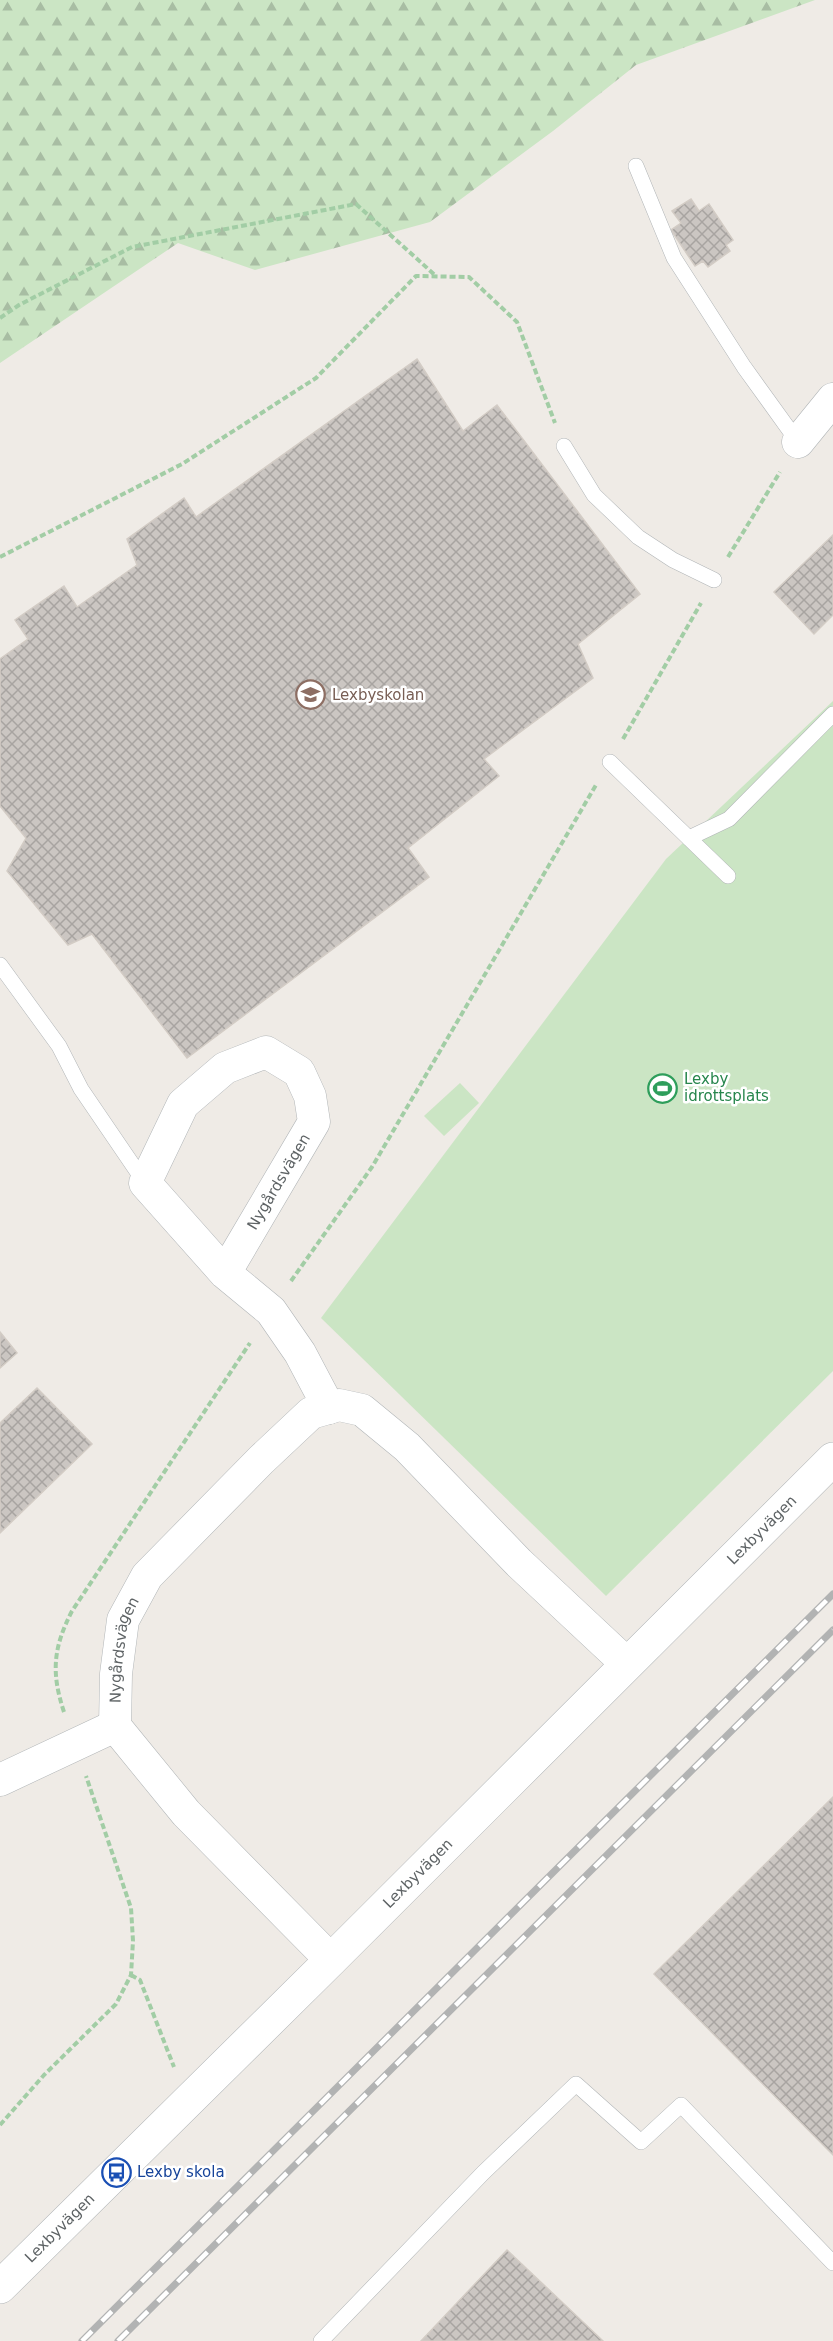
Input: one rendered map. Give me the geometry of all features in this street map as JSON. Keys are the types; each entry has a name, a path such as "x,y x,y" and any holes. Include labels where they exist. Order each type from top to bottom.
{"street":[{"path":"798,442 833,399"},
{"name":"Nygårdsvägen","path":"146,1184 183,1104 225,1068 266,1052 299,1072 310,1096 314,1122 225,1273"},
{"path":"146,1184 225,1273 271,1311 300,1353 329,1408"},
{"name":"Nygårdsvägen","path":"331,1960 186,1813 115,1726 116,1674 123,1620 147,1576 261,1460 311,1413 339,1405 362,1410 407,1447 519,1563 626,1663"},
{"name":"Lexbyvägen","path":"0,2287 833,1459"},
{"name":"Nygårdsvägen","path":"0,1780 115,1726"}],"lane":[{"path":"636,166 674,258 744,367 798,442"},
{"path":"564,446 594,495 638,537 673,560 714,580"},
{"path":"689,838 729,819 833,714"},
{"path":"609,762 728,876"},
{"path":"0,965 59,1046 81,1089 146,1184"},
{"path":"321,2341 483,2173 576,2084 641,2142 681,2104 833,2263"}],"path":[{"path":"0,318 19,305 132,247 356,204 437,276"},
{"path":"0,558 182,464 316,378 416,276 469,277 517,322 564,446"},
{"path":"0,2125 44,2075 116,2004 131,1975 133,1941 130,1908 61,1704 55,1661 60,1634 72,1611 271,1311 372,1167 714,580 798,442"},
{"path":"131,1975 140,1980 175,2072 196,2092"}],"green space":[{"path":"0,0 815,0 636,65 553,131 430,222 255,270 178,243 0,363"},
{"name":"Lexby idrottsplats","path":"833,701 833,1371 606,1596 321,1318 666,859"},
{"path":"460,1083 479,1103 444,1136 424,1116"}],"building":[{"path":"691,199 699,211 709,204 733,240 726,245 730,251 708,267 703,261 695,266 671,230 681,223 672,211"},
{"path":"417,359 463,431 497,405 640,594 578,644 593,678 484,759 499,776 408,848 429,877 187,1058 92,934 68,945 7,871 26,838 0,806 0,659 28,639 15,620 64,586 77,607 137,565 127,539 184,498 196,517"},
{"path":"833,535 833,615 814,634 774,592"},
{"path":"0,1332 17,1353 0,1368"},
{"path":"37,1388 92,1444 0,1533 0,1423"},
{"path":"833,1797 833,2155 654,1974"},
{"path":"507,2250 603,2341 421,2341"}],"railway":[{"path":"82,2341 833,1594"},
{"path":"118,2341 833,1630"}],"place":[{"name":"Lexbyskolan","path":"311,695"},
{"name":"Lexby idrottsplats","path":"663,1088"},
{"name":"Lexby skola","path":"116,2172"}]}
